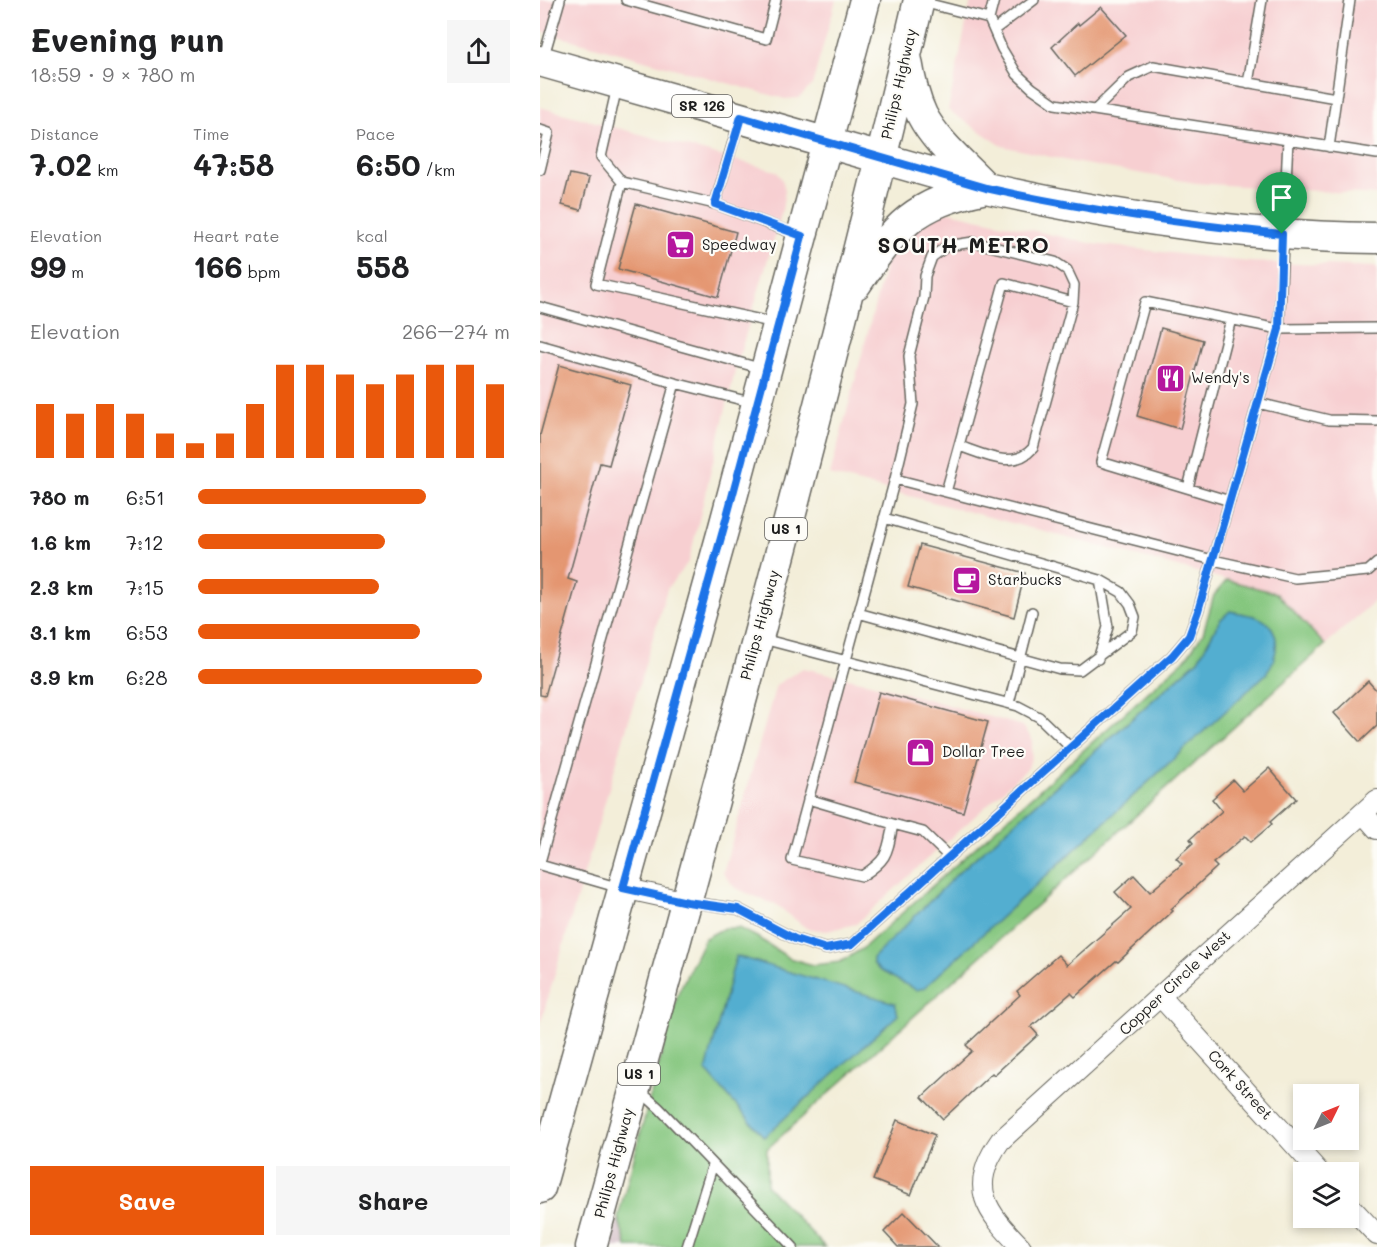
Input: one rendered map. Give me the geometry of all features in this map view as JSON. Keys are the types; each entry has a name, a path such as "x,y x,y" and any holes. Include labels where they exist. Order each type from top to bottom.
{"main road":[{"path":"540,1188 767,369 865,0"},
{"name":"Philips Highway","path":"597,1243 635,1087 687,902 882,157 918,1"},
{"path":"906,56 912,89 923,117 943,143 986,188"},
{"name":"SR 126","path":"541,61 828,143"},
{"path":"828,143 986,188 1122,214 1282,234 1377,238"},
{"path":"844,302 882,247 897,229 914,215 931,204 951,196 986,188"}],"street":[{"path":"1370,807 1377,829"},
{"name":"Copper Circle West","path":"1021,1247 995,1221 986,1204 982,1187 990,1155 1000,1141 1370,807"},
{"path":"623,888 687,902"},
{"name":"Cork Street","path":"1161,997 1310,1162"},
{"path":"1359,1216 1377,1235"}],"lane":[{"path":"541,61 560,0"},
{"path":"626,0 766,39 776,0"},
{"path":"994,0 989,19 1002,49 1017,74 1055,104 1377,154"},
{"path":"994,30 1034,0"},
{"path":"1248,83 1262,0"},
{"path":"1329,147 1350,0"},
{"path":"918,1 989,19"},
{"path":"1095,110 1129,77 1153,66 1336,98"},
{"path":"618,82 600,157 622,182 715,204 802,236"},
{"path":"715,204 741,117"},
{"path":"540,130 549,133 540,170"},
{"path":"687,902 738,909 795,939 826,949 852,944 1172,656 1189,636 1279,329 1288,140"},
{"path":"622,182 596,284 779,324"},
{"path":"893,824 887,853 880,865 862,876 792,860 895,479 913,404 909,356 924,297 925,276 932,257 947,246 973,242 1055,262 1067,270 1074,285 1073,302 1033,448 1026,456 1016,460 1005,460 959,446"},
{"path":"946,492 1004,283 1073,302"},
{"path":"1230,501 1101,462 1145,302 1279,329 1377,328"},
{"path":"540,307 767,369"},
{"path":"1188,488 1231,320"},
{"path":"540,345 757,404"},
{"path":"623,888 540,863 675,383"},
{"path":"1258,403 1329,420 1377,421"},
{"path":"895,479 1213,560 1295,578 1368,571 1377,563"},
{"path":"858,613 1060,669 1080,670 1098,659 1132,631 1135,617 1130,604 1121,592 1100,580 884,518"},
{"path":"1098,659 1108,627 1100,580"},
{"path":"1009,703 1032,612"},
{"path":"757,638 1018,706 1039,717 1071,747"},
{"path":"808,799 923,832 949,856"},
{"path":"635,1087 659,1108 793,1247"},
{"path":"687,1247 713,1164"}],"shaded area":[{"path":"540,0 836,0 812,85 799,98 785,99 540,31"},
{"path":"971,0 1377,0 1377,195 1196,183 1073,162 1002,146 948,110"},
{"path":"540,107 776,171 782,179 785,190 782,211 735,371 689,561 667,589 540,1025"},
{"path":"945,211 1094,244 1248,262 1377,267 1377,599 1325,645 1276,593 830,475 887,259 904,234"},
{"path":"803,668 870,683 1023,726 1032,739 1032,755 1028,768 856,924 827,931 806,928 778,906 735,888 723,873 776,685"},
{"path":"618,1217 627,1247 609,1247"}],"green space":[{"path":"1227,580 1276,593 1325,645 767,1149 767,1186 825,1247 627,1247 618,1217 678,993 705,938 724,928 739,928 789,958 813,965 840,962 862,949 1187,657 1203,633 1214,595","holes":["1220,620 1266,674 957,874 1198,660"]}],"water":[{"path":"1230,611 1263,620 1274,633 1276,649 1266,674 924,988 916,990 879,970 873,963 873,958 957,874 1198,660 1220,620"},
{"path":"736,956 895,1003 898,1015 764,1137 706,1071"}],"building":[{"path":"1101,7 1126,35 1075,76 1052,47 1078,23 1079,25"},
{"path":"570,174 589,178 581,210 562,205"},
{"path":"636,204 736,232 718,297 618,269"},
{"name":"Wendy's","path":"1161,328 1203,340 1180,429 1137,416"},
{"path":"559,365 631,385 609,465 600,463 568,579 577,582 545,696 540,695 540,435"},
{"name":"Starbucks","path":"920,545 1025,573 1014,617 908,587"},
{"path":"1368,681 1377,691 1377,726 1360,742 1334,713"},
{"name":"Dollar Tree","path":"879,692 988,722 963,812 854,782"},
{"path":"1269,768 1296,799 1251,842 1245,836 1213,863 1217,867 1118,962 1116,961 1075,997 1071,993 1031,1027 1038,1035 994,1075 992,1073 943,1119 922,1097 972,1051 966,1045 1020,995 1017,991 1058,955 1067,965 1131,909 1115,892 1134,875 1150,892 1182,864 1176,858 1193,843 1190,839 1222,811 1212,799 1233,780 1243,791"},
{"path":"897,1120 935,1135 911,1195 873,1180"},
{"path":"904,1212 938,1247 898,1247 884,1232"}],"place":[{"name":"Speedway","path":"681,245"},
{"name":"Wendy's","path":"1170,378"},
{"name":"Starbucks","path":"967,580"},
{"name":"Dollar Tree","path":"921,752"}],"district":[{"name":"SOUTH METRO","path":"964,246"}],"route":[{"path":"741,117 986,188 1122,214 1282,234 1279,329 1198,611 1189,636 1172,656 852,944 826,949 795,939 738,909 687,902 623,888 724,527 802,236 715,204 741,117"}]}
